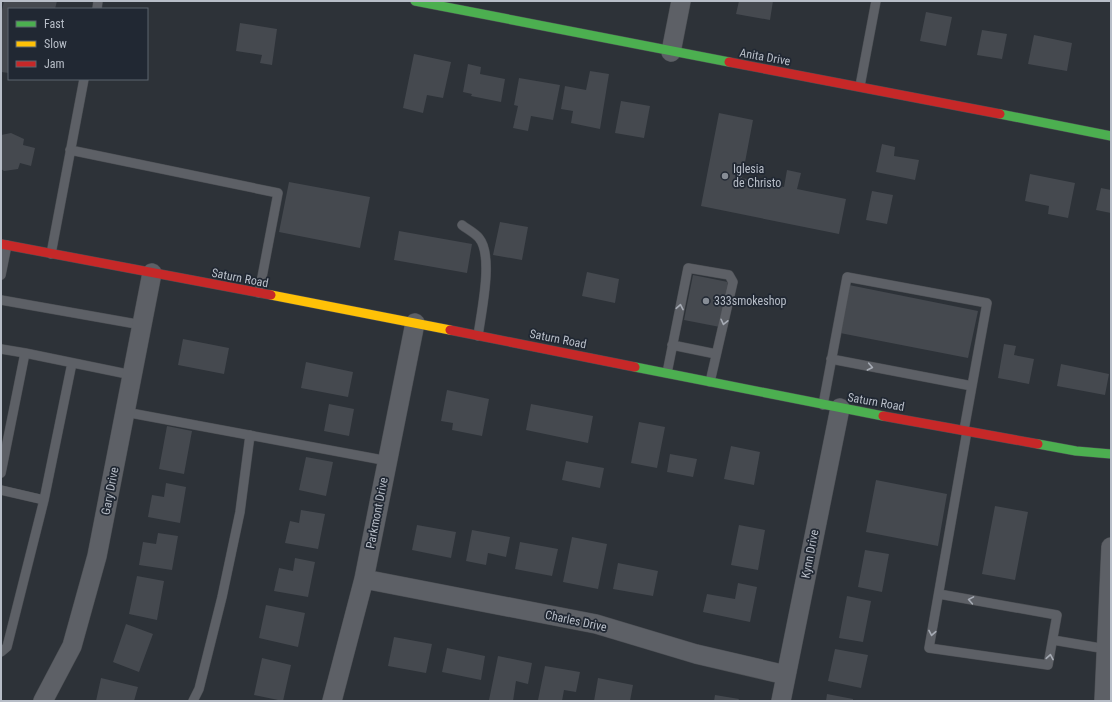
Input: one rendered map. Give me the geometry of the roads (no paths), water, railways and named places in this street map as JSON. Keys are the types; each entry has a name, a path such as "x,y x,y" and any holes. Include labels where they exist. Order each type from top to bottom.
{"street":[{"name":"Anita Drive","path":"415,1 482,11 671,52 860,86 1111,136"},
{"path":"671,52 681,1"},
{"name":"Saturn Road","path":"4,245 415,323 831,406 1076,451 1111,454"},
{"name":"Gary Drive","path":"43,701 72,646 98,556 152,273"},
{"name":"Parkmont Drive","path":"332,701 364,578 415,323"},
{"name":"Kynn Drive","path":"781,701 831,406"},
{"path":"1104,701 1111,547"},
{"name":"Charles Drive","path":"364,578 596,624 696,654 786,675"}],"lane":[{"path":"860,86 876,1"},
{"path":"51,254 84,80"},
{"path":"70,150 278,193 259,294"},
{"path":"462,225 480,239 486,255 486,274 478,336"},
{"path":"1,275 4,245"},
{"path":"667,373 688,268 729,275 733,282 710,382"},
{"path":"831,406 831,360 847,277 987,303 929,648 1048,665 1057,615 939,594"},
{"path":"1,300 142,326"},
{"path":"672,345 716,354"},
{"path":"1,349 132,375"},
{"path":"1,473 25,353"},
{"path":"831,360 972,386"},
{"path":"1,652 7,647 44,500 72,363"},
{"path":"126,412 388,461"},
{"path":"193,701 199,689 222,597 240,512 250,435"},
{"path":"1,490 44,500"},
{"path":"1053,640 1106,649"}],"place":[{"name":"Iglesia de Christo","path":"725,176"},
{"name":"333smokeshop","path":"706,301"}]}
